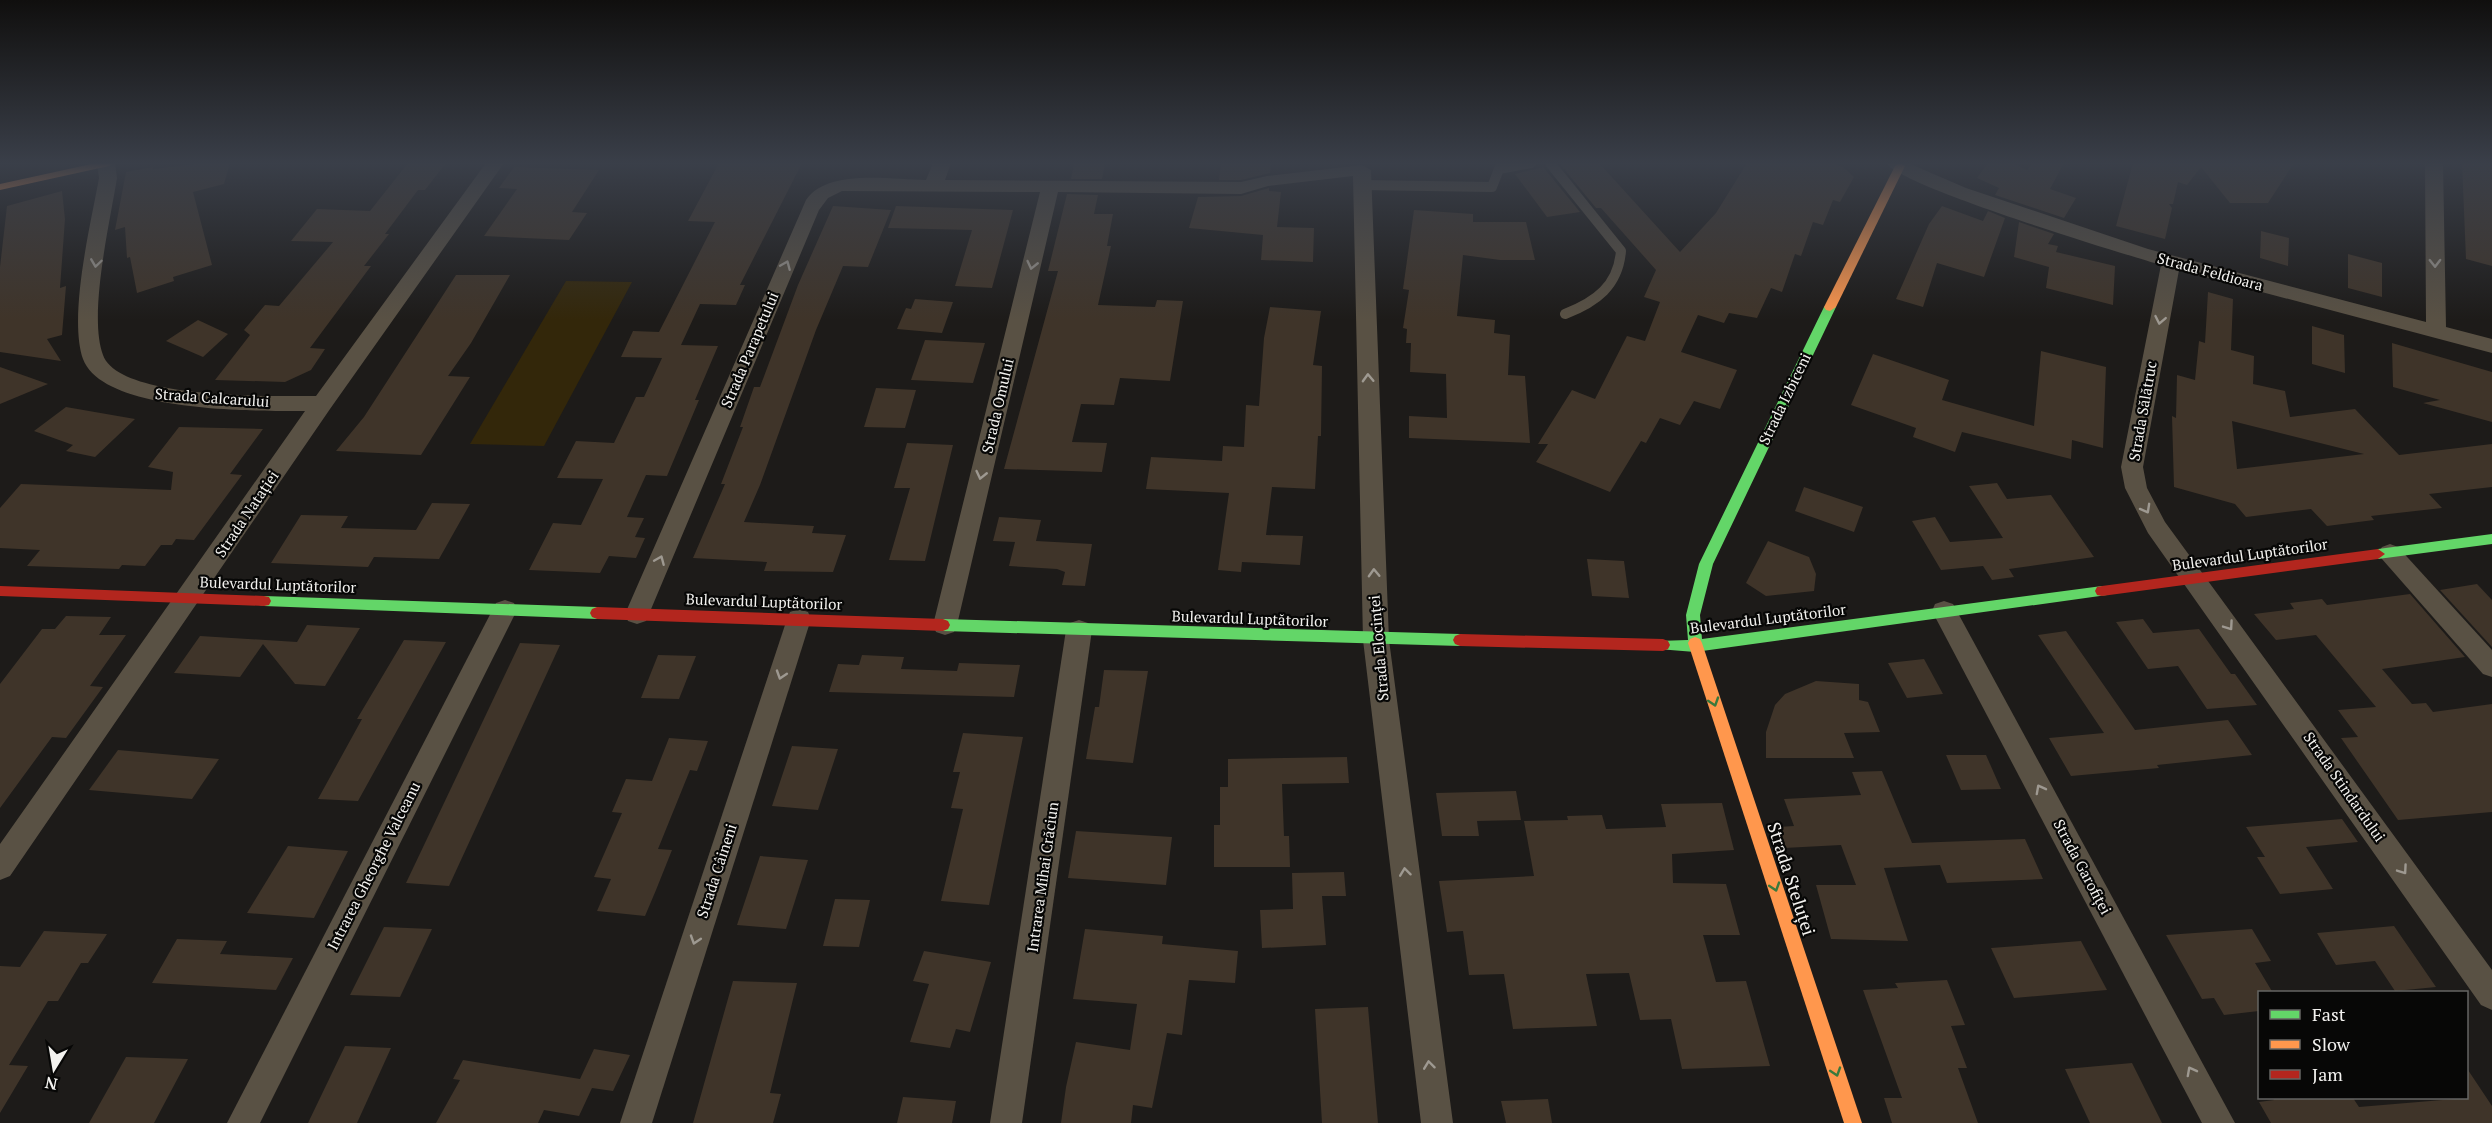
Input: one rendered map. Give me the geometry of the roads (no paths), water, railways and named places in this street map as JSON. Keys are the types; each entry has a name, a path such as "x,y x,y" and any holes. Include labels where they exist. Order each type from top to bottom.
{"street":[{"name":"Strada Calcarului","path":"103,215 88,319 95,361 114,379 144,392 185,398 322,404"},
{"name":"Strada Natației","path":"0,867 322,404 457,215"},
{"name":"Strada Parapetului","path":"637,614 808,215"},
{"name":"Strada Omului","path":"945,625 1043,215"},
{"name":"Strada Elocinței","path":"1364,215 1376,640 1437,1123"},
{"name":"Strada Izbiceni","path":"1695,646 1693,615 1706,564 1732,505 1873,215"},
{"name":"Strada Feldioara","path":"2030,215 2070,231 2171,262 2492,346"},
{"path":"2435,215 2436,331"},
{"name":"Strada Sălătruc","path":"2171,262 2132,467 2136,488 2145,508 2195,579"},
{"name":"Bulevardul Luptătorilor","path":"0,591 1376,640 1695,646 2492,539"},
{"path":"2390,553 2492,667"},
{"name":"Strada Stindardului","path":"2195,579 2492,995"},
{"name":"Intrarea Gheorghe Valceanu","path":"243,1123 505,610"},
{"name":"Strada Garofiței","path":"1944,611 2219,1123"},
{"name":"Strada Câineni","path":"636,1123 799,620"},
{"name":"Intrarea Mihai Crăciun","path":"1006,1123 1079,630"},
{"name":"Strada Steluței","path":"1695,646 1853,1123"}],"lane":[{"path":"1565,314 1585,307 1614,283 1622,265 1621,251 1592,215"}]}
